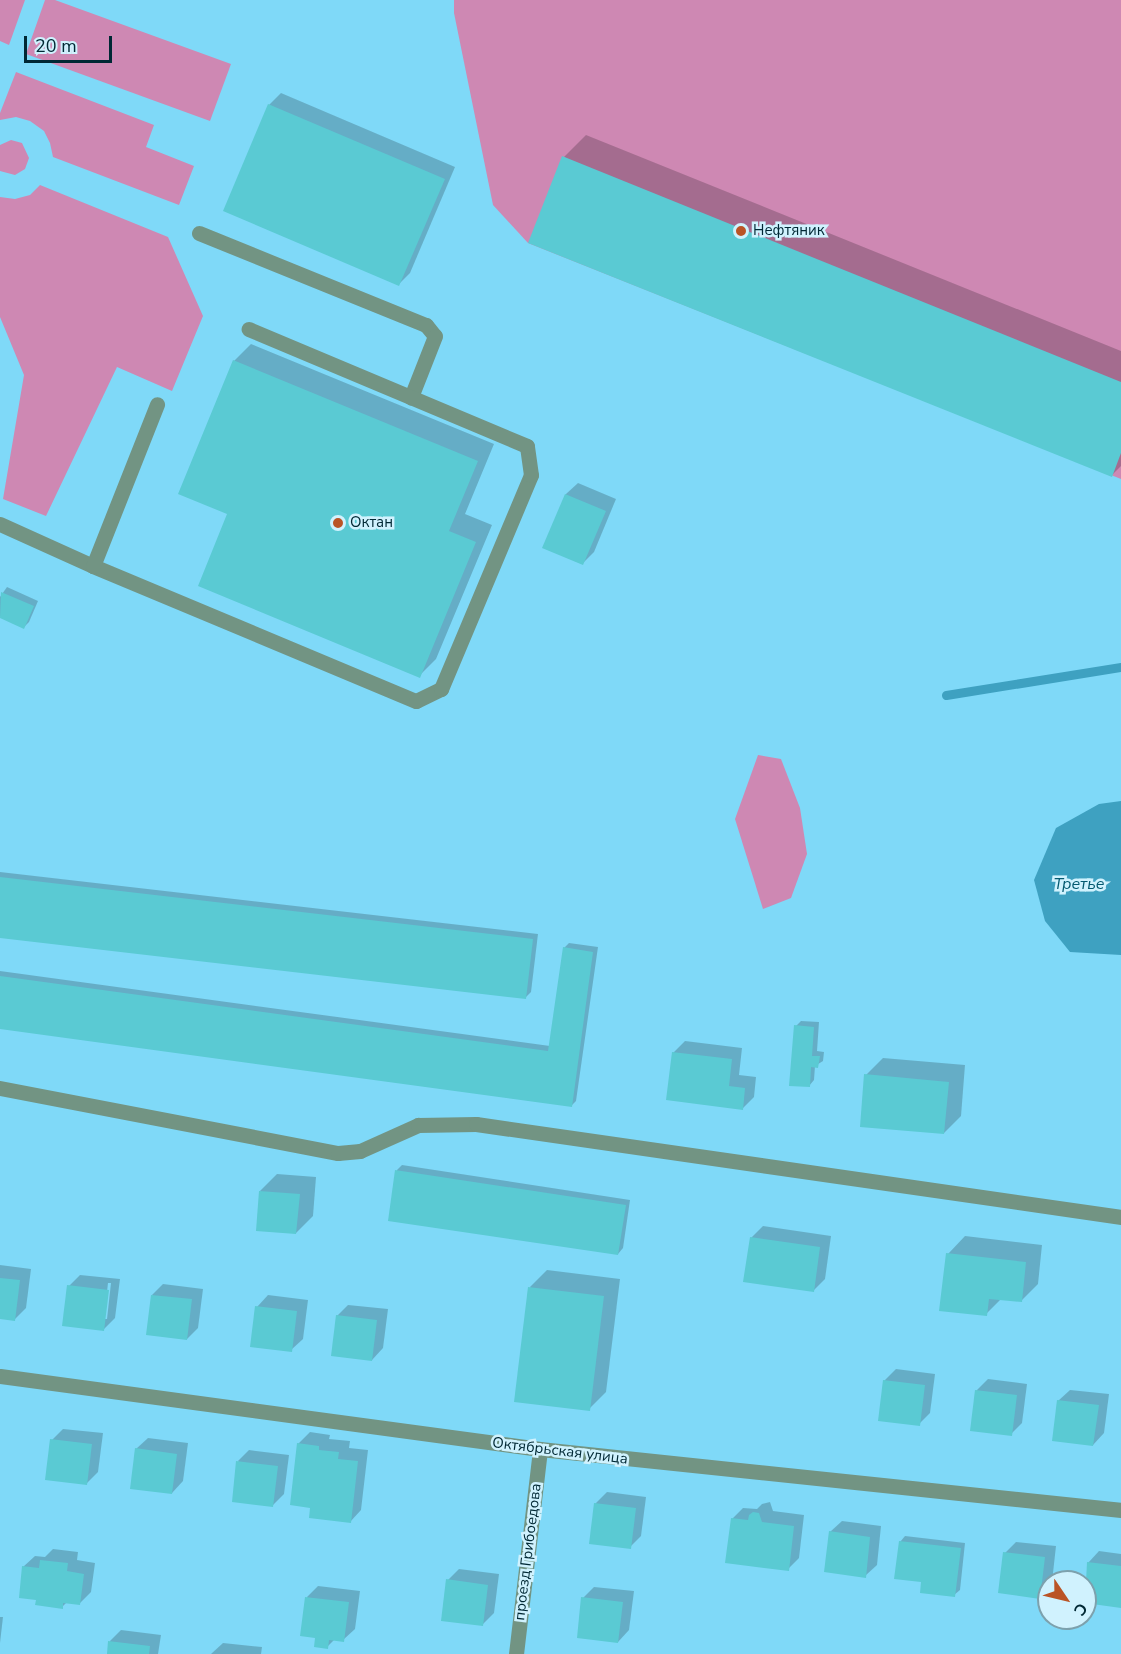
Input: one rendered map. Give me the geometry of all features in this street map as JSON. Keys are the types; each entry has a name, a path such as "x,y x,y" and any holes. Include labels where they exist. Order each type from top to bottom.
{"street":[{"path":"199,233 426,325 435,336 411,397"},
{"path":"0,524 93,566 416,701 441,689 531,475 527,446 249,329"},
{"path":"93,566 158,404"},
{"path":"0,1088 338,1153 360,1151 418,1125 476,1124 1121,1217"},
{"name":"Октябрьская улица","path":"0,1376 540,1449 1121,1510"},
{"name":"проезд Грибоедова","path":"516,1654 540,1449"}],"shaded area":[{"path":"0,0 25,0 9,45 0,41"},
{"path":"45,0 55,0 231,64 210,121 26,54"},
{"name":"Нефтяник","path":"454,0 1121,0 1121,479 528,243 493,205 454,13"},
{"path":"16,72 154,125 146,147 194,166 179,205 53,157 44,131 30,121 16,117 0,120 0,113"},
{"path":"11,140 22,143 29,158 25,169 15,175 0,171 0,145"},
{"path":"40,185 168,237 203,316 172,391 117,367 46,516 3,499 24,375 0,317 0,197 15,199 30,195"},
{"path":"758,755 781,759 800,808 807,854 791,898 763,909 735,819"}],"water":[{"name":"Третье","path":"1121,801 1121,955 1070,952 1045,921 1034,880 1056,828 1099,804"}],"building":[{"path":"268,104 445,179 399,286 223,211"},
{"path":"562,156 1121,382 1121,453 1112,477 528,243"},
{"name":"Октан","path":"233,360 478,461 449,531 476,542 420,678 198,586 227,514 178,494"},
{"path":"565,494 606,511 583,565 542,548"},
{"path":"1,592 34,606 24,629 0,618"},
{"path":"0,877 533,939 526,999 0,938"},
{"path":"563,947 593,952 572,1107 0,1029 0,976 548,1051"},
{"path":"794,1025 814,1027 812,1056 820,1056 818,1068 811,1067 810,1087 789,1086"},
{"path":"672,1052 732,1059 729,1086 745,1088 743,1110 666,1100"},
{"path":"864,1074 949,1082 944,1134 860,1127"},
{"path":"395,1170 626,1205 618,1255 388,1221"},
{"path":"259,1191 300,1194 296,1234 256,1231"},
{"path":"750,1237 820,1247 814,1292 743,1282"},
{"path":"946,1253 1026,1262 1022,1302 989,1299 987,1316 939,1311"},
{"path":"0,1278 20,1280 15,1321 0,1319"},
{"path":"67,1285 109,1290 104,1331 62,1326"},
{"path":"528,1287 604,1296 590,1411 514,1402"},
{"path":"151,1295 192,1299 187,1340 146,1335"},
{"path":"255,1306 297,1311 292,1352 250,1347"},
{"path":"336,1315 377,1320 372,1361 331,1356"},
{"path":"883,1380 925,1385 920,1426 878,1421"},
{"path":"975,1390 1017,1395 1012,1436 970,1431"},
{"path":"1057,1400 1099,1405 1093,1446 1052,1441"},
{"path":"50,1439 92,1444 87,1485 45,1480"},
{"path":"297,1443 319,1446 319,1450 339,1452 338,1459 358,1461 351,1523 309,1518 310,1508 290,1505"},
{"path":"135,1448 177,1454 172,1494 130,1489"},
{"path":"236,1461 278,1466 273,1507 232,1502"},
{"path":"594,1503 636,1508 631,1549 589,1544"},
{"path":"753,1512 759,1513 762,1522 794,1526 789,1571 725,1563 731,1518 748,1520 749,1515"},
{"path":"829,1531 870,1537 866,1578 824,1572"},
{"path":"899,1541 961,1548 955,1597 920,1593 921,1582 894,1579"},
{"path":"1003,1552 1045,1557 1043,1570 1037,1570 1037,1599 998,1593"},
{"path":"40,1560 68,1563 67,1571 84,1574 80,1605 63,1603 63,1609 35,1605 36,1600 19,1598 22,1566 39,1568"},
{"path":"1087,1562 1121,1566 1121,1608 1097,1605 1097,1570 1087,1570"},
{"path":"446,1579 488,1585 483,1626 441,1621"},
{"path":"305,1597 349,1602 344,1642 329,1640 328,1649 314,1647 315,1638 300,1636"},
{"path":"581,1597 623,1602 618,1643 577,1638"},
{"path":"108,1641 150,1646 149,1654 107,1654"}],"waterway":[{"path":"946,695 1121,667"}],"place":[{"name":"Нефтяник","path":"741,231"},
{"name":"Октан","path":"338,523"}]}
